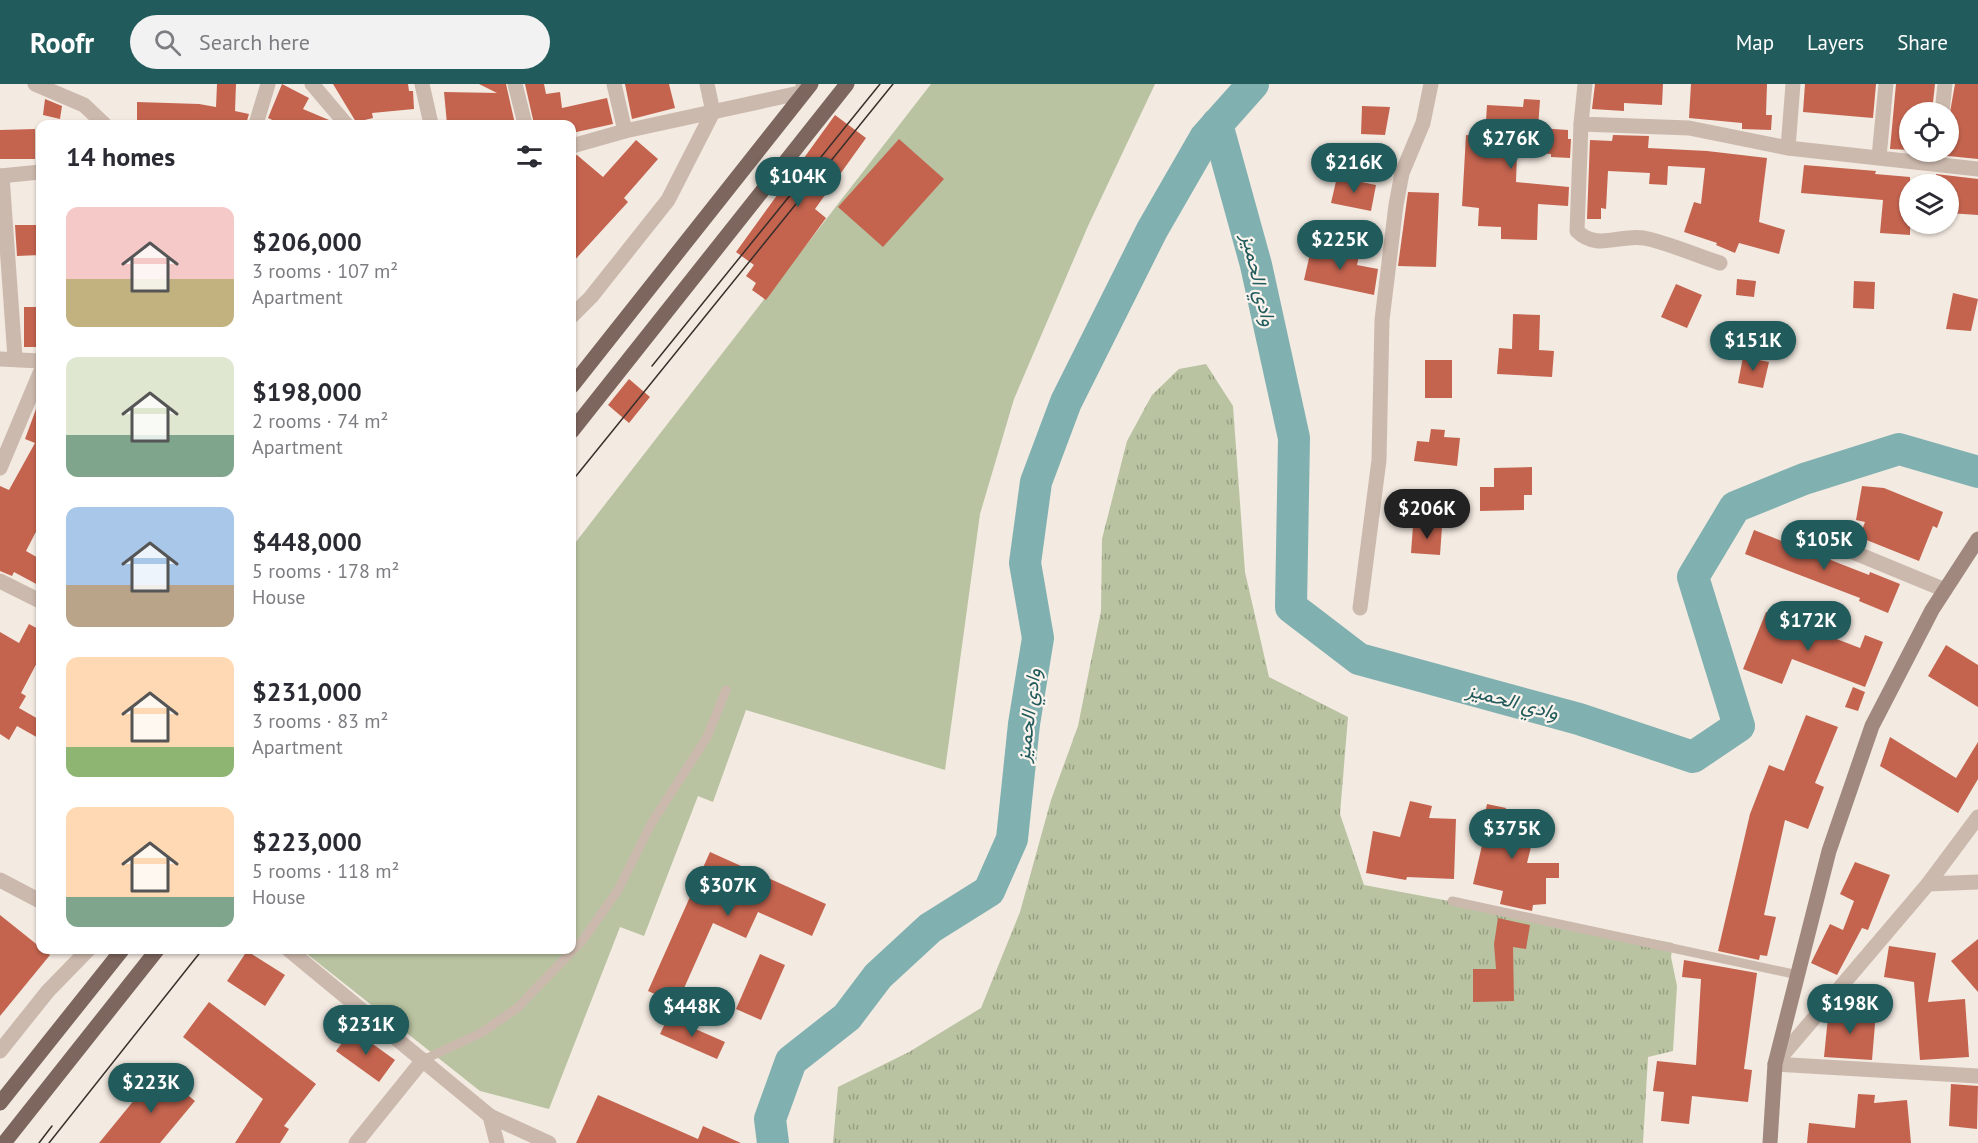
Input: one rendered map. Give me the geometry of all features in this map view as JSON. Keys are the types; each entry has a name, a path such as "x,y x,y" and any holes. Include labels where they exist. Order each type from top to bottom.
{"main road":[{"path":"576,426 847,84"},
{"path":"576,381 806,87"},
{"path":"1770,1143 1776,1064 1829,851 1872,726 1945,590 1978,539"},
{"path":"0,1103 118,954"},
{"path":"4,1143 153,954"},
{"path":"108,966 130,984"}],"street":[{"path":"35,84 84,105 100,120"},
{"path":"257,120 268,84"},
{"path":"312,84 343,120"},
{"path":"422,84 430,120"},
{"path":"515,84 524,120"},
{"path":"614,84 625,131"},
{"path":"576,311 591,297 668,200 713,112 706,84"},
{"path":"1360,608 1379,460 1382,320 1396,205 1402,173 1423,123 1431,84"},
{"path":"1585,84 1581,124 1577,231 1584,238 1600,242 1642,238 1720,263"},
{"path":"1788,148 1793,84"},
{"path":"1879,157 1886,84"},
{"path":"1943,102 1945,84"},
{"path":"576,145 806,87"},
{"path":"1581,124 1689,128 1788,148 1899,157"},
{"path":"1955,162 1978,169"},
{"path":"36,172 1,176 7,358 36,361"},
{"path":"0,468 36,382"},
{"path":"1797,529 1945,590"},
{"path":"0,581 36,599"},
{"path":"1776,1064 1928,884 1978,817"},
{"path":"0,880 36,899"},
{"path":"1928,884 1978,882"},
{"path":"0,1051 48,992 84,954"},
{"path":"294,954 490,1116 549,1143"},
{"path":"356,1143 423,1060"},
{"path":"1776,1064 1978,1076"},
{"path":"490,1116 497,1143"}],"lane":[{"path":"576,947 618,890 651,824 707,737 726,690"},
{"path":"1452,901 1798,975"},
{"path":"423,1060 481,1033 517,1008 569,954"}],"green space":[{"path":"931,84 1155,84 1088,226 1014,399 980,514 945,770 746,710 713,802 698,796 644,936 620,927 549,1109 480,1091 307,954 576,954 576,542"},
{"path":"1206,364 1233,406 1245,572 1269,677 1348,717 1340,814 1364,885 1673,943 1671,957 1677,986 1673,1051 1648,1057 1643,1143 833,1143 838,1087 909,1052 981,1008 1020,912 1051,800 1078,726 1101,611 1102,539 1127,441 1152,395 1179,369"}],"building":[{"path":"217,84 236,84 235,111 249,114 247,120 137,120 137,102 199,104 216,107"},
{"path":"282,84 309,98 303,109 329,120 272,120 268,118"},
{"path":"333,84 408,84 409,91 413,91 414,109 372,113 373,118 355,120"},
{"path":"479,84 506,84 514,120 447,120 444,92 497,93"},
{"path":"525,84 544,84 546,94 560,92 562,108 607,98 613,124 576,132 576,120 533,120"},
{"path":"625,84 669,84 675,108 632,119"},
{"path":"1595,84 1663,84 1662,105 1624,103 1624,111 1592,109"},
{"path":"1691,84 1767,84 1766,115 1772,115 1771,130 1742,129 1742,123 1689,118"},
{"path":"1805,84 1876,84 1873,118 1803,112"},
{"path":"1896,84 1935,84 1933,102 1899,102 1899,149 1890,149"},
{"path":"1955,84 1978,84 1978,159 1959,157 1959,102 1952,102"},
{"path":"45,99 62,106 60,119 43,115"},
{"path":"1524,99 1540,100 1538,128 1568,130 1568,139 1571,139 1570,158 1551,157 1551,154 1517,152 1516,182 1569,187 1568,206 1538,204 1537,240 1501,239 1501,227 1478,226 1479,208 1462,206 1466,135 1485,137 1487,105 1523,107"},
{"path":"1362,106 1390,107 1385,135 1361,134"},
{"path":"835,115 866,138 815,209 826,218 766,300 752,290 756,283 746,276 754,265 736,252"},
{"path":"35,129 35,159 0,159 0,130"},
{"path":"1613,135 1649,136 1648,148 1707,151 1767,158 1759,222 1785,230 1779,254 1739,243 1735,253 1716,245 1717,243 1684,232 1694,202 1701,204 1705,168 1668,166 1667,185 1649,184 1650,173 1608,171 1606,209 1601,208 1601,219 1587,219 1590,140 1612,141"},
{"path":"899,139 944,179 883,247 838,207"},
{"path":"636,140 658,159 624,198 628,202 576,259 576,155 603,177"},
{"path":"1804,165 1876,171 1875,174 1899,176 1899,234 1910,235 1880,233 1883,200 1801,193"},
{"path":"1337,177 1376,185 1371,211 1331,203"},
{"path":"1959,177 1978,179 1978,215 1959,214"},
{"path":"1408,192 1439,193 1436,267 1398,266"},
{"path":"15,225 36,225 36,255 17,256"},
{"path":"1312,245 1359,256 1357,265 1378,269 1374,295 1304,280"},
{"path":"1737,279 1756,281 1754,297 1736,295"},
{"path":"1854,281 1875,282 1874,309 1853,308"},
{"path":"1676,284 1702,295 1687,328 1661,317"},
{"path":"1953,293 1978,299 1971,331 1946,329"},
{"path":"24,307 36,307 36,347 24,347"},
{"path":"1513,314 1540,315 1539,350 1554,351 1552,377 1497,374 1499,348 1512,349"},
{"path":"1743,357 1769,362 1763,388 1738,383"},
{"path":"1425,360 1452,360 1452,398 1425,398"},
{"path":"629,379 650,397 629,423 608,405"},
{"path":"36,409 36,532 26,551 36,557 36,584 14,572 12,576 0,571 0,486 9,490 35,443 25,439"},
{"path":"1431,429 1445,430 1444,437 1460,438 1457,466 1414,461 1417,441 1429,442"},
{"path":"1532,467 1532,495 1524,495 1524,510 1480,511 1480,487 1494,487 1494,468"},
{"path":"1862,486 1884,488 1943,512 1937,528 1933,526 1919,561 1859,537 1865,522 1856,520"},
{"path":"1413,526 1442,527 1440,555 1411,553"},
{"path":"1754,530 1869,575 1870,572 1900,584 1888,613 1859,601 1860,598 1745,554"},
{"path":"1766,612 1860,648 1865,635 1883,642 1865,687 1792,659 1782,684 1743,669"},
{"path":"29,624 36,628 36,665 21,693 26,696 19,708 36,718 36,737 17,726 9,740 0,734 0,632 19,643"},
{"path":"1946,645 1978,665 1978,707 1928,676"},
{"path":"1853,687 1865,692 1858,711 1845,707"},
{"path":"1806,715 1838,727 1815,783 1824,787 1808,829 1785,820 1764,915 1776,917 1767,956 1760,955 1759,960 1718,951 1750,814 1769,765 1784,771"},
{"path":"1890,737 1956,778 1978,742 1978,779 1958,813 1880,766"},
{"path":"1410,801 1432,806 1429,818 1456,819 1454,879 1407,877 1406,880 1366,873 1373,831 1400,837"},
{"path":"1487,804 1506,808 1505,812 1538,819 1527,863 1559,863 1559,878 1546,878 1546,904 1533,905 1532,911 1500,904 1503,891 1473,884 1487,824 1483,823"},
{"path":"710,852 826,904 812,936 758,912 746,938 713,923 677,1004 648,991"},
{"path":"1855,862 1890,875 1868,930 1862,928 1837,975 1811,963 1830,924 1843,930 1854,901 1840,894"},
{"path":"0,915 36,944 36,954 50,955 0,1016"},
{"path":"1498,918 1530,925 1526,949 1513,947 1514,1001 1473,1002 1473,969 1496,969 1494,944"},
{"path":"1978,939 1978,992 1951,961"},
{"path":"1889,946 1936,953 1928,1002 1965,999 1969,1057 1920,1060 1914,982 1884,977"},
{"path":"245,954 252,954 285,975 265,1006 227,981"},
{"path":"760,954 785,965 761,1020 736,1009"},
{"path":"1684,960 1757,973 1744,1069 1752,1070 1748,1102 1692,1096 1689,1124 1661,1121 1664,1092 1653,1091 1657,1061 1696,1065 1701,979 1682,977"},
{"path":"209,1002 316,1084 284,1126 289,1129 280,1143 235,1143 263,1099 183,1037"},
{"path":"1835,1009 1876,1012 1872,1060 1824,1057 1828,1017"},
{"path":"668,1017 725,1042 717,1059 660,1034"},
{"path":"352,1029 395,1060 379,1082 336,1051"},
{"path":"158,1071 195,1101 160,1143 99,1143"},
{"path":"1951,1084 1978,1086 1977,1129 1949,1126"},
{"path":"1858,1094 1875,1095 1874,1103 1907,1100 1911,1143 1807,1143 1809,1123 1855,1128"},
{"path":"598,1095 698,1139 703,1126 741,1143 576,1143"}],"waterway":[{"name":"وادي الحميز","path":"773,1143 770,1119 791,1061 847,1017 878,976 930,928 989,891 1012,839 1024,724 1038,638 1025,563 1036,482 1066,402 1152,230 1205,138 1253,84"},
{"name":"وادي الحميز","path":"1217,124 1256,265 1294,438 1291,607 1359,659 1579,719 1693,757 1739,726 1693,577 1735,507 1804,479 1899,449 1978,472"}],"tram line":[{"path":"652,366 880,84"},
{"path":"576,476 893,84"},
{"path":"49,1143 199,954"},
{"path":"39,1143 52,1126"}]}
